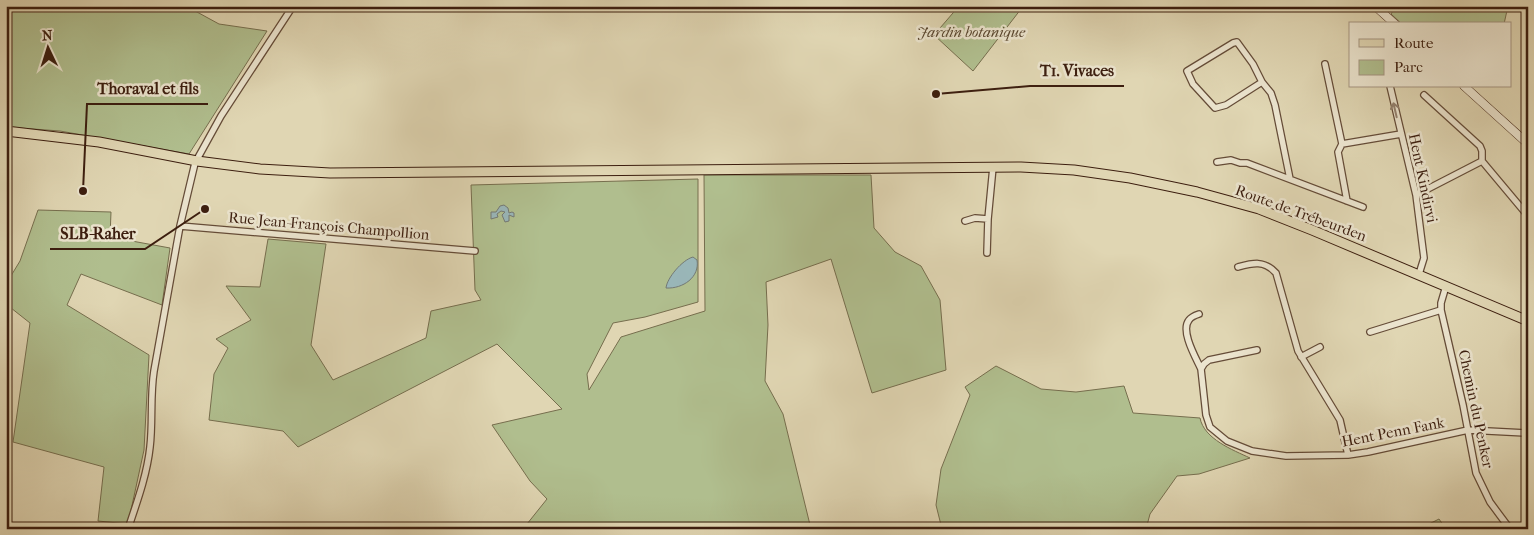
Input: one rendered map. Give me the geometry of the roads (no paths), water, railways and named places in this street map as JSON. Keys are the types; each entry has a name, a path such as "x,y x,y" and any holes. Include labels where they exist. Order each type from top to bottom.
{"main road":[{"path":"1375,6 1393,22"},
{"path":"1466,88 1528,144"},
{"name":"Route de Trébeurden","path":"6,131 99,142 197,161 260,169 330,173 993,167 1074,170 1130,178 1197,192 1259,209 1528,321"}],"street":[{"path":"128,529 148,463 151,432 151,390 180,226 195,163 221,116 293,6"},
{"path":"1384,22 1385,15"},
{"path":"1262,82 1218,109 1194,84 1188,71 1237,42 1271,93 1290,179"},
{"path":"1325,64 1342,144 1338,152 1347,201"},
{"name":"Hent Kindirvi","path":"1390,88 1416,195 1424,258 1419,274"},
{"path":"1424,95 1480,146 1483,154 1482,161 1528,216"},
{"path":"1342,144 1401,134"},
{"path":"1217,162 1231,160 1240,164 1247,163 1363,207"},
{"path":"1416,195 1482,161"},
{"path":"987,253 993,167"},
{"path":"965,221 975,218 988,219"},
{"name":"Rue Jean-François Champollion","path":"180,226 475,251"},
{"path":"1238,267 1260,263 1268,266 1276,273 1301,357 1340,420 1348,454"},
{"name":"Chemin du Penker","path":"1446,286 1441,310 1475,470 1490,502 1510,529"},
{"path":"1370,332 1441,310"},
{"name":"Hent Penn Fank","path":"1199,314 1190,319 1187,324 1187,330 1193,352 1202,369 1207,421 1210,427 1226,441 1252,451 1274,455 1298,456 1348,454 1368,452 1468,430 1528,433"},
{"path":"1301,357 1320,347"},
{"path":"1202,369 1209,360 1257,350"}],"water":[{"path":"504,205 508,208 509,213 514,213 514,217 509,215 509,221 505,222 502,215 505,212 501,211 497,214 498,217 491,219 491,212 496,212 500,206"},
{"path":"693,257 697,260 697,266 693,277 684,284 666,288 669,279 676,270"}],"place":[{"name":"T1. Vivaces","path":"936,94"},
{"name":"Thoraval et fils","path":"83,191"},
{"name":"SLB-Raher","path":"205,209"}],"park label":[{"name":"Jardin botanique","path":"971,32"}]}
